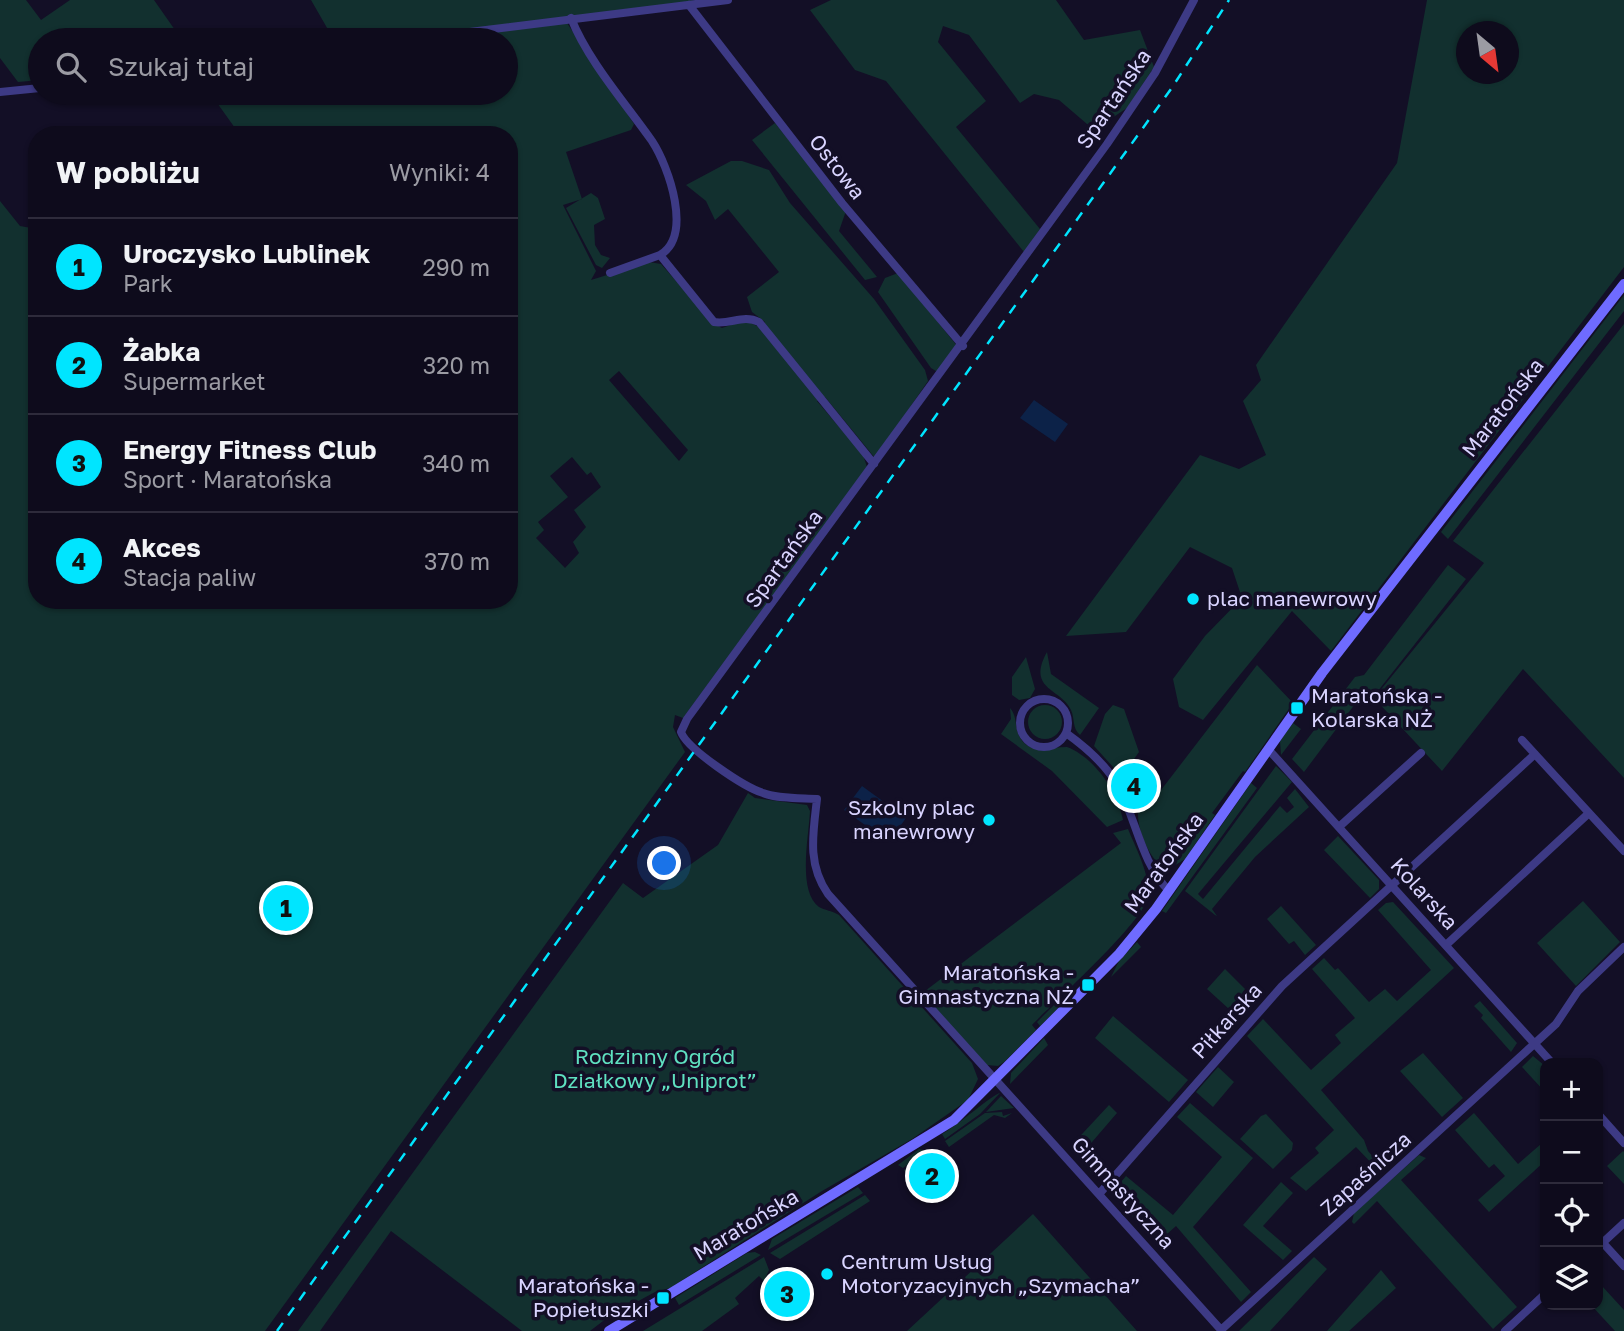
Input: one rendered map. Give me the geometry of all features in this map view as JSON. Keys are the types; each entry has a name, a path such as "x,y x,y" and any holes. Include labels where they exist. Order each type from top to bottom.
{"main road":[{"name":"Maratońska","path":"609,1331 968,1110 1119,954 1169,891 1331,662 1624,284"}],"street":[{"path":"495,28 728,0"},
{"name":"Spartańska","path":"985,1071 822,886 815,871 811,850 817,799 760,792 700,752 682,733 685,722 962,346 1155,73 1194,0"},
{"name":"Ostowa","path":"689,5 842,203 962,346"},
{"path":"571,18 652,142 671,187 678,231 674,242 660,255 610,273"},
{"path":"0,92 28,89"},
{"path":"660,255 671,272 714,322 747,318 759,321 874,464"},
{"path":"1037,700 1053,700 1065,711 1068,719 1066,733 1054,745 1032,743 1021,724 1024,710 1037,700"},
{"path":"1066,733 1098,760 1116,783 1152,871 1169,891"},
{"path":"1522,740 1624,851"},
{"name":"Kolarska","path":"1268,749 1547,1058"},
{"path":"1340,826 1421,752"},
{"name":"Piłkarska","path":"1100,1193 1282,986 1535,754"},
{"path":"1446,945 1589,813"},
{"name":"Zapaśnicza","path":"1221,1330 1556,1024 1578,991 1624,947"},
{"name":"Gimnastyczna","path":"985,1071 1100,1193 1221,1330"},
{"path":"1603,1120 1624,1143"},
{"path":"1603,1242 1624,1223"},
{"path":"1602,1247 1624,1266"},
{"path":"1505,1331 1540,1299"}],"green space":[{"path":"0,0 26,0 41,20 70,0 154,0 174,28 28,28 28,81 18,82 0,58"},
{"path":"311,0 697,0 567,23 634,124 631,130 566,152 582,199 563,205 596,271 591,280 649,262 661,264 714,324 722,328 745,320 761,328 765,322 752,312 747,297 779,272 728,209 715,220 706,201 686,185 731,161 742,161 769,170 790,203 874,299 925,370 928,381 875,458 825,397 817,401 863,455 867,467 683,718 675,715 673,727 685,752 265,1331 0,1331 0,201 20,226 28,227 28,609 518,609 518,126 234,126 219,105 518,105 518,28 327,28","holes":["619,371 688,450 679,461 609,380","572,457 587,475 591,472 601,487 574,510 586,527 573,542 579,553 565,568 536,538 544,530 538,522 568,497 550,476"]},
{"path":"831,0 1056,0 1084,40 1140,30 1154,67 1127,108 1094,130 1059,100 1034,94 1020,103 969,35 943,26 938,42 986,101 956,127 1040,229 1024,252 886,81 855,70 810,10"},
{"path":"1427,0 1624,0 1624,267 1331,651 1292,611 1203,720 1179,707 1173,679 1205,636 1242,598 1232,568 1190,547 1126,632 1066,636 1200,455 1239,469 1266,455 1243,401 1261,380 1256,365 1397,163"},
{"path":"775,123 846,211 839,231 877,277 865,280 752,140"},
{"path":"591,193 598,198 605,219 594,225 595,245 601,255 610,258 602,268 596,265 566,208"},
{"path":"898,273 958,347 942,369 936,371 931,368 878,292 885,278"},
{"path":"1624,295 1624,311 1448,539 1441,532"},
{"path":"1624,324 1624,778 1523,669 1442,771 1374,698 1484,563 1453,541"},
{"path":"1448,565 1466,579 1374,696 1367,688 1304,772 1292,759 1355,677 1364,675"},
{"path":"1047,652 1051,674 1099,708 1080,735 1071,710 1047,687 1040,674"},
{"path":"1026,657 1035,689 1030,698 1019,700 1012,695 1012,677"},
{"path":"1257,665 1293,703 1245,772 1243,771 1212,813 1215,815 1185,859 1174,866 1158,863 1149,850 1139,825 1140,801 1148,807"},
{"path":"1045,705 1057,710 1062,722 1057,734 1045,739 1033,734 1028,722 1033,710"},
{"path":"1113,705 1124,709 1139,752 1127,769 1121,764 1117,769 1133,780 1126,789 1114,768 1094,746 1105,714"},
{"path":"1010,708 1025,744 1037,749 1067,747 1095,767 1116,798 1123,820 1107,827 1052,771 1001,734 1011,719"},
{"path":"1293,723 1301,729 1281,755 1280,741"},
{"path":"1276,766 1292,782 1198,894 1203,899 1280,806 1287,813 1294,807 1287,798 1295,789 1309,807 1255,857 1212,909 1217,916 1185,891"},
{"path":"1251,783 1257,788 1166,913 1162,911"},
{"name":"Rodzinny Ogród Działkowy „Uniprot”","path":"748,793 755,798 807,805 810,811 806,876 812,899 819,907 839,915 972,1063 978,1079 968,1100 912,1139 822,1191 670,1288 655,1292 607,1318 590,1331 522,1331 391,1231 320,1331 298,1331 623,883 643,898 718,845"},
{"path":"1128,829 1147,879 1148,896 1143,907 1098,961 1032,1025 1036,1030 1004,1062 998,1066 987,1065 921,994 1121,843 1113,833"},
{"path":"1338,836 1379,880 1379,889 1370,898 1324,850"},
{"path":"1583,901 1620,942 1576,986 1537,943"},
{"path":"1393,902 1454,968 1321,1090 1364,1140 1368,1151 1383,1168 1379,1171 1356,1147 1306,1191 1290,1178 1319,1153 1315,1148 1334,1130 1247,1036 1263,1019 1311,1070 1341,1043 1335,1035 1355,1018 1312,969 1324,958 1335,970 1338,968 1369,1002 1385,989 1397,1001 1431,970 1378,910 1386,903"},
{"path":"1281,906 1316,945 1305,955 1294,941 1289,944 1267,919"},
{"path":"1137,942 1141,947 1111,977 1119,961"},
{"path":"1225,969 1245,989 1243,992 1256,1002 1243,1014 1234,1004 1229,1009 1207,989"},
{"path":"1071,988 1059,1007 1040,1026 1037,1022"},
{"path":"1480,1001 1517,1043 1511,1052 1481,1018 1483,1015 1474,1006"},
{"path":"1113,1016 1188,1080 1169,1102 1095,1038"},
{"path":"1044,1038 1048,1045 1010,1084 1011,1073"},
{"path":"1423,1053 1463,1098 1442,1117 1400,1071"},
{"path":"1533,1056 1540,1062 1540,1087 1522,1067"},
{"path":"1218,1067 1234,1082 1213,1107 1196,1092"},
{"path":"1000,1093 980,1114 945,1139 942,1134"},
{"path":"1001,1096 1014,1108 986,1112"},
{"path":"1190,1103 1253,1158 1193,1227 1251,1292 1241,1302 1176,1226 1157,1243 1114,1196 1115,1189 1126,1176 1173,1215 1222,1157 1177,1117"},
{"path":"1109,1105 1117,1113 1086,1149 1108,1167 1102,1173 1093,1175 1070,1147"},
{"path":"1002,1112 1003,1116 1012,1113 1005,1118 994,1115 949,1147 945,1141 985,1113"},
{"path":"1474,1113 1518,1164 1540,1145 1540,1166 1489,1212 1478,1200 1505,1176 1494,1164 1489,1168 1455,1130"},
{"path":"1266,1114 1293,1143 1292,1150 1273,1169 1240,1139"},
{"path":"919,1149 927,1151 903,1168 898,1165"},
{"path":"929,1152 934,1158 908,1176 904,1170"},
{"path":"1624,1152 1624,1184 1607,1166"},
{"path":"1419,1155 1426,1158 1401,1180 1517,1307 1493,1329 1377,1201 1354,1224 1352,1222 1354,1213"},
{"path":"1281,1182 1293,1193 1263,1226 1292,1251 1283,1260 1243,1225"},
{"path":"858,1187 863,1193 768,1250 772,1239"},
{"path":"865,1195 870,1201 780,1259 770,1253"},
{"path":"1033,1214 1137,1331 907,1331"},
{"path":"755,1252 761,1255 679,1305 675,1298 747,1253"},
{"path":"764,1257 769,1270 764,1281 759,1276 735,1298 739,1304 702,1331 643,1331"},
{"path":"1314,1257 1327,1269 1270,1331 1239,1331"},
{"path":"1381,1270 1396,1288 1349,1331 1327,1331"},
{"path":"1603,1287 1624,1310 1624,1331 1615,1331 1596,1310 1603,1310"}],"water":[{"path":"1034,400 1068,424 1055,442 1020,418"},
{"path":"862,786 906,818 889,842 844,810"}],"railway":[{"path":"277,1331 1171,89 1229,0"}],"place":[{"name":"plac manewrowy","path":"1193,599"},
{"name":"Maratońska - Kolarska NŻ","path":"1297,708"},
{"name":"Akces","path":"1134,786"},
{"name":"Szkolny plac manewrowy","path":"989,820"},
{"name":"Uroczysko Lublinek","path":"286,908"},
{"name":"Maratońska - Gimnastyczna NŻ","path":"1088,985"},
{"name":"Żabka","path":"932,1176"},
{"name":"Centrum Usług Motoryzacyjnych „Szymacha”","path":"827,1274"},
{"name":"Energy Fitness Club","path":"787,1294"},
{"name":"Maratońska - Popiełuszki","path":"663,1298"}]}
